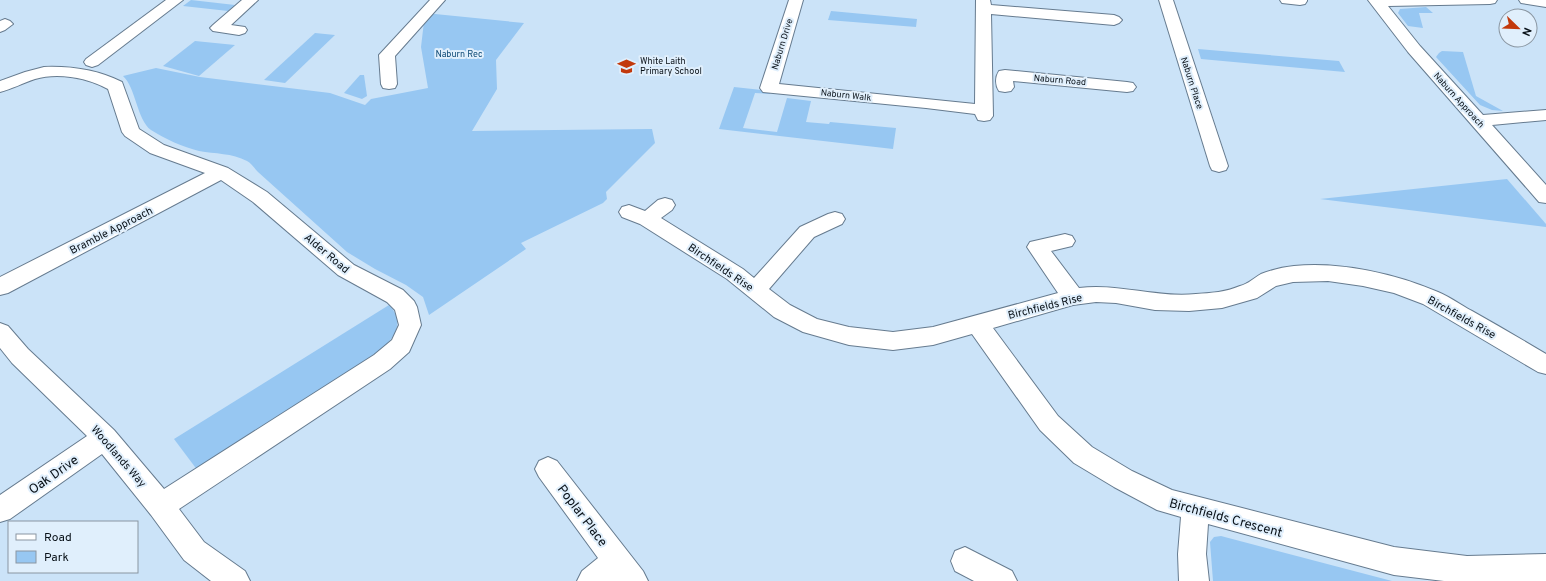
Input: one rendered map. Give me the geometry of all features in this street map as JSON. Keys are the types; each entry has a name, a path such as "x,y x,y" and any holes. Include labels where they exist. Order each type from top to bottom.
{"street":[{"path":"92,62 176,0"},
{"path":"239,30 218,28 252,0"},
{"path":"389,84 386,56 438,0"},
{"name":"Naburn Drive","path":"769,88 796,0"},
{"name":"Naburn Place","path":"1166,0 1219,166"},
{"path":"1376,1 1490,0"},
{"path":"1526,0 1546,3"},
{"name":"Naburn Approach","path":"1376,1 1414,49 1546,197"},
{"path":"983,4 1114,20"},
{"name":"Naburn Walk","path":"769,88 928,104 984,113 983,4"},
{"name":"Alder Road","path":"0,87 21,79 49,72 83,74 104,79 116,86 132,132 157,150 221,172 260,197 346,270 395,296 406,308 410,326 401,346 382,362 161,506"},
{"name":"Naburn Road","path":"1005,87 1005,75 1127,86"},
{"path":"1478,121 1546,115"},
{"name":"Bramble Approach","path":"0,287 197,186 221,172"},
{"name":"Birchfields Rise","path":"665,205 638,216 716,262 782,310 811,326 849,336 893,341 933,336 1073,297 1096,294 1116,295 1155,302 1189,304 1222,300 1249,292 1269,280 1293,274 1328,273 1363,278 1398,286 1431,298 1538,355"},
{"path":"756,290 807,232 835,219"},
{"path":"1065,241 1037,247 1073,297"},
{"name":"Birchfields Crescent","path":"978,324 1050,423 1084,455 1123,479 1161,498 1195,510 1394,561 1467,570 1546,568"},
{"name":"Woodlands Way","path":"0,332 20,356 105,438 161,506 194,551 235,581"},
{"name":"Oak Drive","path":"0,510 105,438"},
{"name":"Poplar Place","path":"548,469 625,571 592,581"},
{"path":"1194,581 1192,554 1195,510"},
{"path":"965,561 1002,581"}],"green space":[{"path":"191,0 235,5 228,11 183,6"},
{"path":"1426,7 1433,13 1419,13 1423,28 1408,26 1398,13 1400,9"},
{"path":"831,11 917,19 916,27 828,20"},
{"name":"Naburn Rec","path":"425,13 524,23 496,60 497,89 472,131 652,129 655,143 606,192 607,199 603,203 521,243 526,249 429,315 423,297 406,285 347,252 248,162 235,156 199,151 168,140 151,130 146,125 139,112 131,88 123,76 156,68 200,77 330,93 365,105 371,99 428,88 421,47"},
{"path":"315,33 335,35 285,83 264,80"},
{"path":"195,41 235,45 199,76 163,66"},
{"path":"1198,49 1339,61 1345,72 1201,59"},
{"path":"1442,51 1463,52 1476,96 1503,111 1492,110 1480,105 1436,57"},
{"path":"360,75 364,75 367,96 362,99 344,93"},
{"path":"734,87 771,91 770,94 755,93 743,128 777,132 787,98 811,101 806,122 829,124 830,122 896,128 893,149 719,129"},
{"path":"1507,179 1546,224 1546,227 1320,199"},
{"path":"389,305 397,318 396,330 393,336 379,352 198,471 174,439"},
{"path":"1221,536 1392,581 1213,581 1210,542 1214,537"}],"place":[{"name":"White Laith Primary School","path":"627,66"}]}
